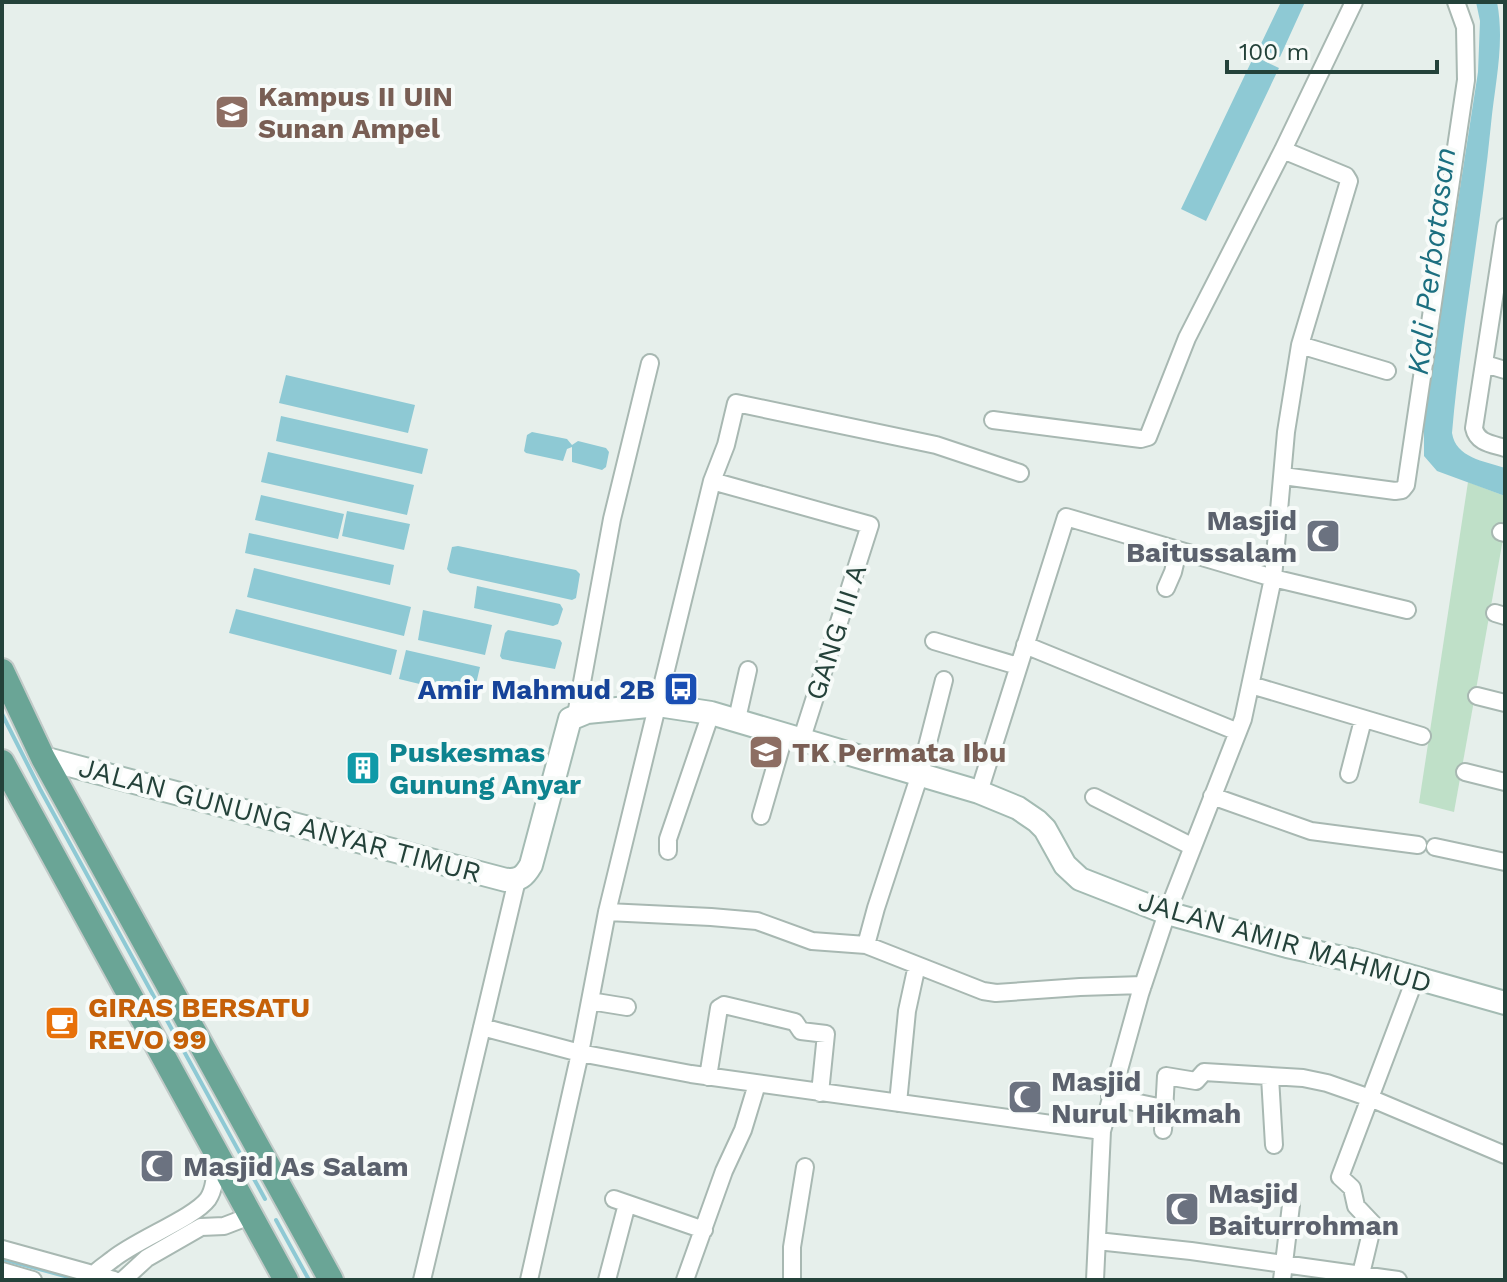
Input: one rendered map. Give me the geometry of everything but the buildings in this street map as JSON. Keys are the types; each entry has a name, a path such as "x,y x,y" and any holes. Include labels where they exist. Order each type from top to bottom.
{"main road":[{"path":"2,671 43,758 331,1280"},
{"path":"2,762 286,1280"}],"street":[{"path":"993,420 1141,439 1148,437 1187,338 1354,2"},
{"path":"1283,476 1395,491 1402,490 1406,485 1466,80 1465,27 1456,2"},
{"path":"1095,1280 1102,1131 1167,913 1238,732 1251,685 1273,578 1286,432 1300,345 1349,180 1346,176 1283,150"},
{"path":"1505,227 1500,291 1475,434 1482,441 1505,448"},
{"path":"1300,345 1387,371"},
{"path":"422,1280 515,891 531,865 566,727 576,715 612,519 650,363"},
{"path":"1485,364 1505,370"},
{"path":"529,1280 579,1058 607,912 712,481 726,445 736,403 936,445 1020,473"},
{"name":"GANG III A","path":"712,481 870,525 794,736 761,816"},
{"path":"979,792 1064,518 1070,517 1273,578 1407,610"},
{"path":"1166,588 1178,551"},
{"path":"934,641 1018,666"},
{"path":"1025,645 1238,732"},
{"path":"737,719 748,670"},
{"path":"866,945 920,774 944,680"},
{"path":"1251,685 1422,736"},
{"path":"1477,696 1505,703"},
{"name":"JALAN AMIR MAHMUD","path":"576,715 658,705 711,713 979,792 1018,808 1037,821 1045,829 1065,865 1080,879 1167,913 1505,1003"},
{"path":"668,851 668,839 711,713"},
{"path":"1349,774 1363,720"},
{"name":"JALAN GUNUNG ANYAR TIMUR","path":"43,758 506,880 515,891"},
{"path":"1465,772 1505,782"},
{"path":"1212,796 1311,831 1426,846 1505,862"},
{"path":"1094,797 1193,847"},
{"path":"607,912 757,921 812,941 866,945 983,991 996,993 1080,987 1142,989"},
{"path":"898,1103 907,1011 917,965"},
{"path":"1361,1274 1373,1224 1356,1206 1352,1188 1340,1177 1415,979"},
{"path":"590,1001 627,1007"},
{"path":"708,1077 719,1008 724,1005 795,1022 801,1031 826,1034 820,1093"},
{"path":"482,1027 579,1058 1102,1131"},
{"path":"1163,1130 1166,1076 1196,1081 1204,1072 1303,1078 1370,1098 1505,1155"},
{"path":"1270,1077 1274,1145"},
{"path":"685,1280 724,1171 743,1130 757,1084"},
{"path":"1110,1097 1163,1108"},
{"path":"123,1280 197,1220 214,1185 216,1156"},
{"path":"792,1280 792,1247 805,1167"},
{"path":"607,1280 621,1202 704,1230"},
{"path":"1284,1272 1291,1205"},
{"path":"92,1277 125,1249 197,1220 224,1226 250,1216"},
{"path":"1097,1241 1284,1272 1361,1274 1398,1280"},
{"path":"2,1249 92,1277 114,1280"},
{"path":"2,1271 33,1280"}],"green space":[{"path":"1468,482 1505,496 1505,528 1454,812 1419,803"}],"water":[{"path":"1281,2 1305,2 1280,57 1259,48"},
{"name":"Kali Perbatasan","path":"1476,2 1497,2 1500,48 1452,433 1465,453 1505,468 1505,496 1437,471 1424,456 1424,421 1478,72 1480,21"},
{"path":"1254,56 1279,68 1206,221 1181,209"},
{"path":"286,375 415,405 408,433 279,403"},
{"path":"281,416 428,449 422,474 276,441"},
{"path":"532,432 567,439 572,445 578,441 606,448 609,452 606,467 602,470 572,462 572,447 567,449 563,461 526,453 527,435"},
{"path":"268,452 414,485 407,515 261,482"},
{"path":"261,495 344,514 338,539 255,520"},
{"path":"347,511 410,524 404,550 342,536"},
{"path":"249,533 394,565 390,585 245,553"},
{"path":"452,547 576,570 580,574 576,598 572,600 450,573 447,569"},
{"path":"254,568 411,607 404,636 247,597"},
{"path":"477,586 560,604 563,609 558,624 553,626 474,608"},
{"path":"236,609 397,650 391,675 229,633"},
{"path":"423,610 492,625 485,655 418,640"},
{"path":"508,630 560,640 562,643 555,669 502,659 500,656"},
{"path":"406,650 480,667 473,697 399,679"}],"waterway":[{"path":"2,714 265,1199"},
{"path":"276,1220 309,1280"},
{"path":"2,1259 76,1279"}],"place":[{"name":"Kampus II UIN Sunan Ampel","path":"232,112"},
{"name":"Masjid Baitussalam","path":"1323,536"},
{"name":"Amir Mahmud 2B","path":"681,689"},
{"name":"TK Permata Ibu","path":"766,752"},
{"name":"Puskesmas Gunung Anyar","path":"363,768"},
{"name":"GIRAS BERSATU REVO 99","path":"62,1023"},
{"name":"Masjid Nurul Hikmah","path":"1025,1097"},
{"name":"Masjid As Salam","path":"157,1166"},
{"name":"Masjid Baiturrohman","path":"1182,1209"}]}
